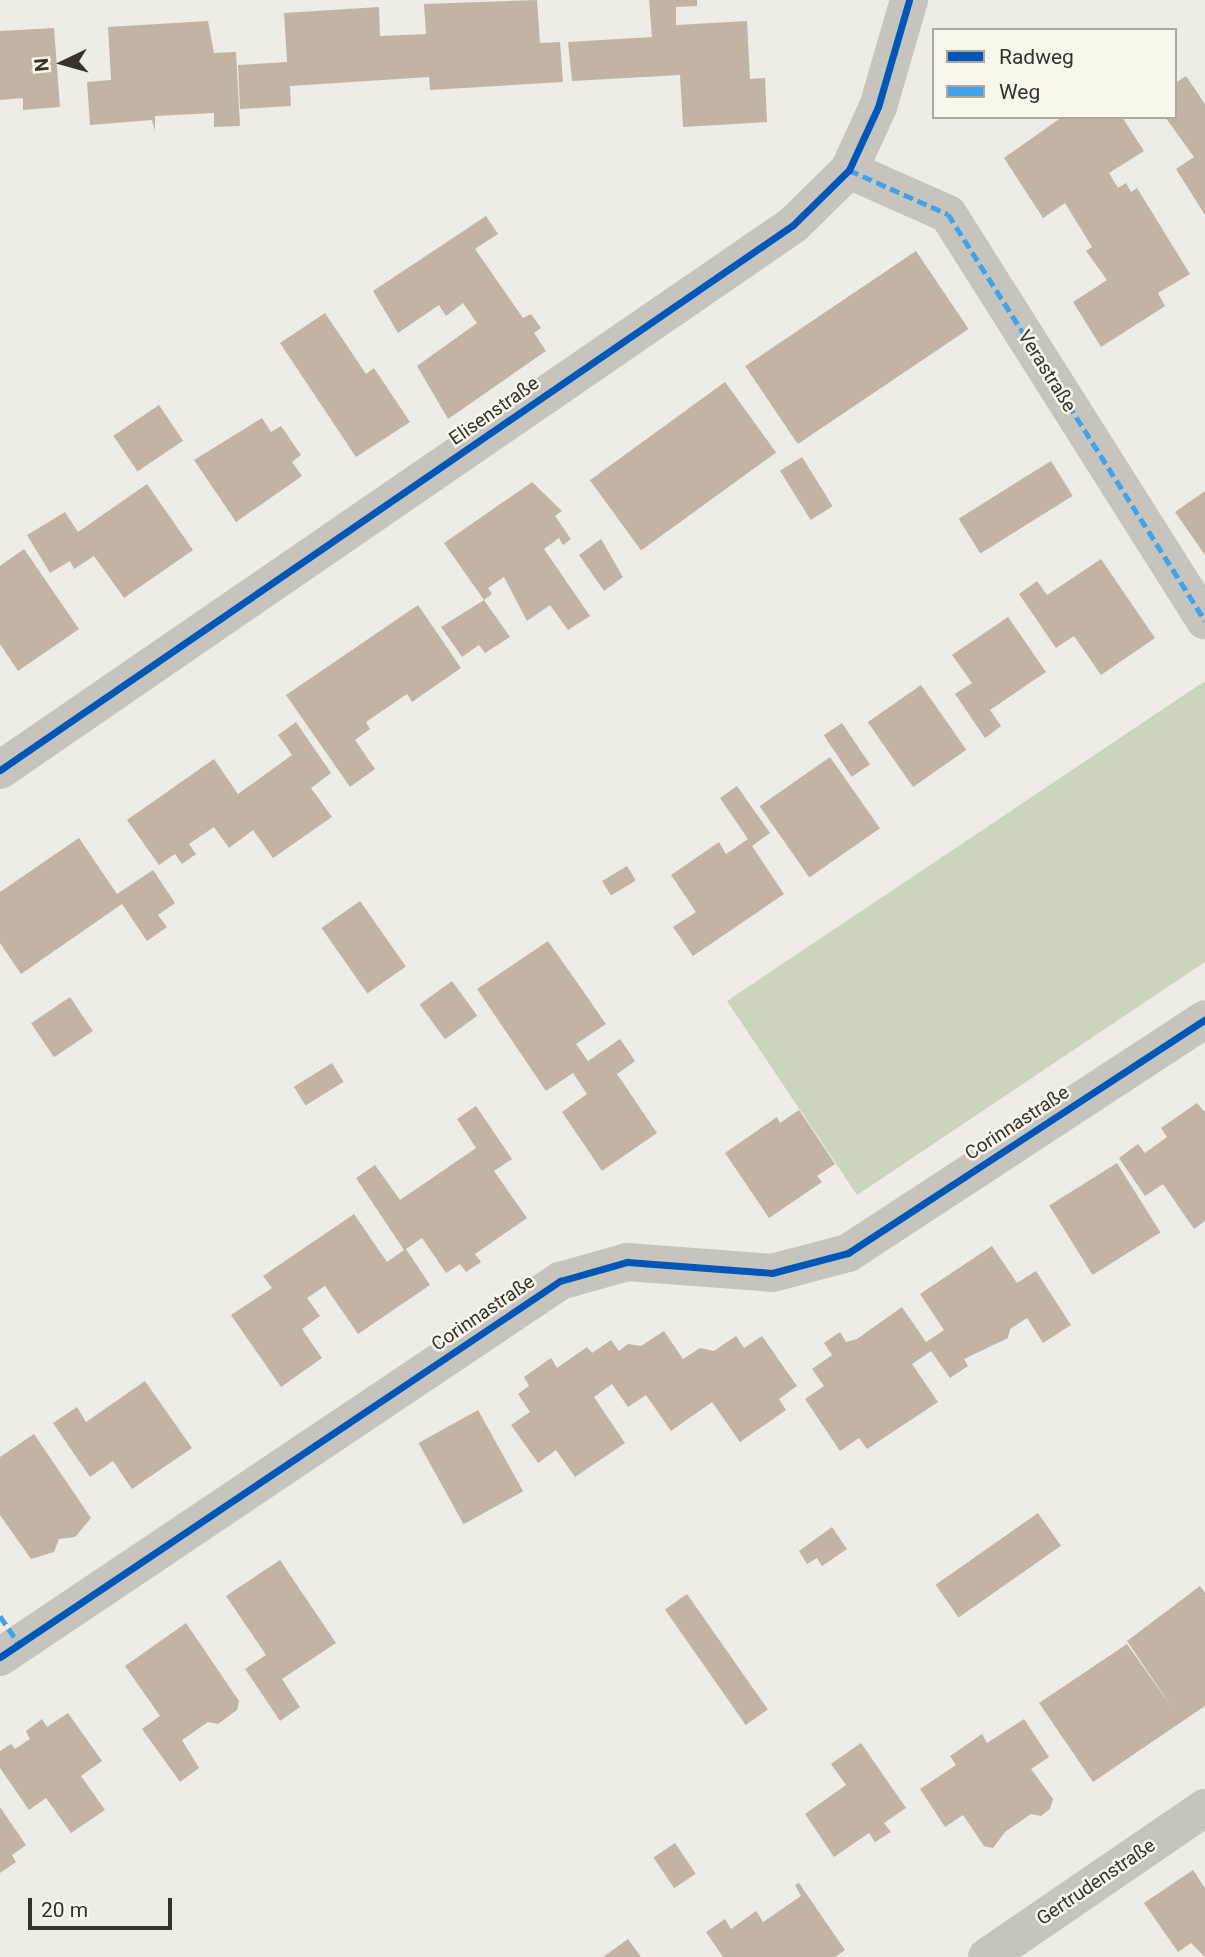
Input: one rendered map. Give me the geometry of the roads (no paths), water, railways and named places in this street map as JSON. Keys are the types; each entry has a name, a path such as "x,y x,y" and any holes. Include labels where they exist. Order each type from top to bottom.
{"street":[{"name":"Elisenstraße","path":"0,770 781,233 849,170 878,107 909,0"},
{"name":"Verastraße","path":"849,170 948,214 1205,620"},
{"name":"Corinnastraße","path":"0,1657 559,1281 627,1262 772,1273 848,1253 1205,1019"},
{"name":"Gertrudenstraße","path":"987,1957 1205,1808"}]}
